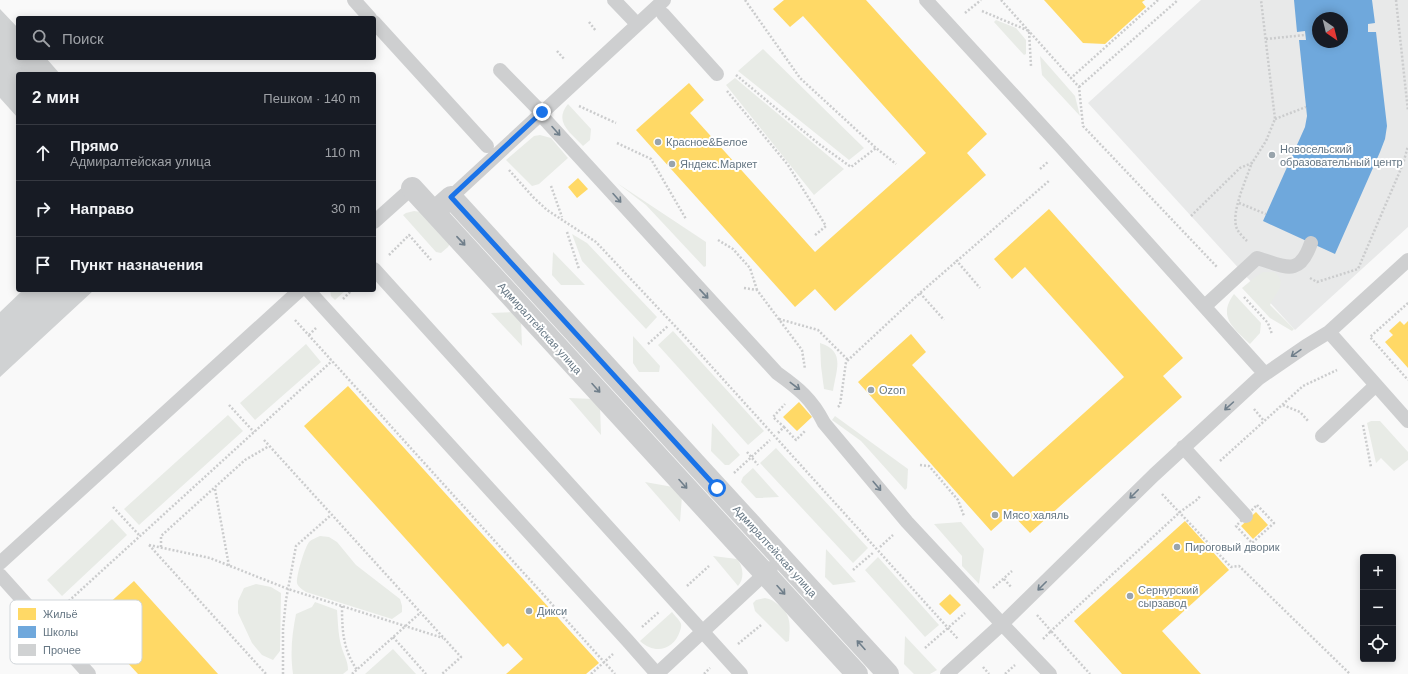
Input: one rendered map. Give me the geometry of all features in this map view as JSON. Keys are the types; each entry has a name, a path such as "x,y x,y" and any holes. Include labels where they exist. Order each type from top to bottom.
{"street":[{"name":"Адмиралтейская улица","path":"412,188 857,674"},
{"path":"434,212 451,197"},
{"name":"Адмиралтейская улица","path":"451,197 888,674"}],"lane":[{"path":"354,0 368,16"},
{"path":"614,0 637,24"},
{"path":"926,0 1266,374"},
{"path":"451,197 637,24 663,7 719,80"},
{"path":"376,24 487,146"},
{"path":"500,70 541,113 777,373 800,390 818,412 824,423 907,522 1050,674"},
{"path":"376,220 412,188"},
{"path":"1205,306 1257,258 1290,267 1298,265 1307,256 1311,243"},
{"path":"947,674 1002,624 1149,479 1258,379 1329,332 1408,260"},
{"path":"379,264 741,674"},
{"path":"0,563 298,292"},
{"path":"310,292 628,640 657,674 782,559"},
{"path":"1329,332 1408,421"},
{"path":"1322,436 1376,385"},
{"path":"1183,447 1246,516"},
{"path":"0,575 23,600"},
{"path":"81,664 90,674"}],"path":[{"path":"745,0 800,78 876,148 896,164"},
{"path":"976,4 981,0"},
{"path":"1001,0 1079,87 1083,126 1219,270"},
{"path":"1071,78 1158,0"},
{"path":"1079,87 1178,0"},
{"path":"1248,242 1237,229 1236,219 1238,203 1252,162 1266,141 1275,119 1261,0"},
{"path":"1396,0 1408,111"},
{"path":"982,11 1029,31"},
{"path":"589,22 596,31"},
{"path":"1029,31 1031,66"},
{"path":"1266,39 1306,35"},
{"path":"557,51 566,60"},
{"path":"814,236 826,226 788,166 719,80 734,74 819,144 850,166 876,148"},
{"path":"576,103 580,108 616,123"},
{"path":"1275,119 1306,107"},
{"path":"617,143 651,159 686,219"},
{"path":"1290,267 1317,282 1358,268 1403,164 1408,146"},
{"path":"1191,216 1240,168 1252,162"},
{"path":"836,409 840,405 846,362 920,292 1050,180"},
{"path":"520,182 547,210 596,242 675,326 963,645"},
{"path":"551,186 562,217"},
{"path":"1238,203 1266,214"},
{"path":"567,232 579,270"},
{"path":"379,264 409,235 431,260"},
{"path":"718,240 733,249 750,268 757,290 802,350 806,376"},
{"path":"956,260 980,288"},
{"path":"744,288 757,290"},
{"path":"342,300 350,292"},
{"path":"920,292 944,320"},
{"path":"1243,296 1268,323 1272,334"},
{"path":"1408,303 1370,337 1408,380"},
{"path":"290,315 615,674"},
{"path":"778,319 818,330 848,360"},
{"path":"648,344 668,326"},
{"path":"70,600 332,361"},
{"path":"1042,640 1180,512 1198,499 1215,465 1303,386 1340,368"},
{"path":"788,402 773,416 796,440 810,427"},
{"path":"229,404 254,432"},
{"path":"1250,404 1264,421"},
{"path":"1283,405 1300,412 1310,423"},
{"path":"1363,422 1371,467"},
{"path":"778,433 784,427"},
{"path":"264,440 461,658 442,674"},
{"path":"730,476 770,440"},
{"path":"161,547 161,536 245,460 269,446"},
{"path":"747,452 758,465"},
{"path":"920,465 929,466 958,500 964,516"},
{"path":"1149,479 1231,567 1239,566 1350,674"},
{"path":"214,488 229,566"},
{"path":"113,507 140,536"},
{"path":"283,674 283,629 288,589 296,546 331,514"},
{"path":"880,547 898,530"},
{"path":"266,674 149,545 210,558 288,589 443,638"},
{"path":"853,570 874,552"},
{"path":"682,591 709,566"},
{"path":"990,591 1012,571"},
{"path":"1004,579 1016,593"},
{"path":"342,606 342,630 345,647 357,670"},
{"path":"641,628 664,607"},
{"path":"925,648 969,610"},
{"path":"1033,611 1090,674"},
{"path":"352,674 420,613"},
{"path":"724,655 761,625"},
{"path":"393,637 426,674"},
{"path":"591,674 607,659"}],"shaded area":[{"name":"Новосельский образовательный центр","path":"1201,0 1408,0 1408,227 1295,330 1088,103"},
{"path":"996,20 1016,28 1026,40 1026,54 1024,55 994,22"},
{"path":"763,49 864,148 849,160 738,71"},
{"path":"1040,56 1075,96 1080,116 1042,75"},
{"path":"735,78 844,169 814,195 726,85"},
{"path":"568,104 591,129 590,140 583,146 569,132 563,122 562,116"},
{"path":"540,135 551,138 568,158 539,184 532,186 506,160 534,136"},
{"path":"617,183 706,242 706,266 704,267 646,205"},
{"path":"414,211 421,212 451,242 441,253 436,252 403,215"},
{"path":"572,234 587,243 657,317 646,329 582,261"},
{"path":"553,252 585,285 561,285 552,275"},
{"path":"1263,272 1274,272 1280,280 1280,288 1270,305 1294,329 1292,331 1270,318 1242,288"},
{"path":"330,292 344,292 335,300 331,296"},
{"path":"1234,294 1261,323 1260,333 1250,344 1233,327 1227,316 1229,302"},
{"path":"513,312 521,319 522,346 491,313"},
{"path":"673,331 764,431 748,445 658,345"},
{"path":"633,336 660,366 659,372 639,372 633,363"},
{"path":"820,343 828,346 836,356 837,369 833,391 824,389"},
{"path":"306,344 321,362 255,420 240,403"},
{"path":"569,398 594,399 600,406 601,435"},
{"path":"228,415 243,431 139,525 124,509"},
{"path":"835,416 908,469 907,488 905,490 861,441 832,420"},
{"path":"1371,421 1380,421 1408,452 1408,460 1394,471 1381,458 1376,463 1367,423"},
{"path":"712,423 740,455 729,465 725,465 711,451"},
{"path":"776,448 868,548 853,563 760,463"},
{"path":"753,468 779,497 756,498 741,482 743,477"},
{"path":"645,482 673,487 682,496 680,522"},
{"path":"112,519 127,535 62,596 47,580"},
{"path":"961,522 984,549 979,584 962,566 962,556 934,524"},
{"path":"320,536 329,537 337,542 356,565 400,599 402,612 392,619 306,592 300,588 297,583 297,579 305,550 309,542"},
{"path":"826,549 856,582 833,585 825,577"},
{"path":"713,556 737,559 741,565 742,572 742,579 738,586"},
{"path":"878,557 939,625 925,637 865,570"},
{"path":"256,584 271,587 281,593 280,651 273,660 262,655 252,643 238,613 238,601 244,588"},
{"path":"765,598 776,603 785,611 790,624 789,641 786,642 755,611 753,603 756,600"},
{"path":"315,602 337,610 340,641 348,666 348,670 343,674 293,674 292,644 296,614 312,607"},
{"path":"672,612 681,623 680,631 673,643 669,646 658,649 652,648 640,641"},
{"path":"905,636 937,670 930,674 914,674 904,664"},
{"path":"393,649 416,674 365,674"}],"building: Жильё":[{"path":"784,0 866,0 987,134 967,153 986,175 835,311 815,289 795,307 636,130 689,83 704,100 690,113 815,252 926,153 803,16 790,27 773,9"},
{"path":"1044,0 1145,0 1142,2 1146,7 1105,44 1083,43"},
{"path":"578,178 588,189 577,198 568,187"},
{"path":"1049,209 1183,358 1163,376 1182,397 1030,533 1011,513 991,531 858,382 911,334 926,352 912,365 1013,477 1124,377 1025,267 1012,279 994,259"},
{"path":"1400,321 1404,325 1408,321 1408,368 1385,342 1393,335 1389,331"},
{"path":"348,386 599,663 586,674 506,674 523,659 508,643 503,647 304,426"},
{"path":"799,402 812,417 797,431 783,417"},
{"path":"1256,512 1268,525 1253,539 1241,526"},
{"path":"1185,521 1229,570 1162,631 1201,674 1122,674 1074,621"},
{"path":"134,581 218,674 138,674 129,664 142,664 142,600 113,600"},
{"path":"950,594 961,605 950,615 939,604"}],"building: Школы":[{"path":"1294,0 1372,0 1375,23 1368,24 1368,32 1376,32 1387,126 1385,139 1380,152 1335,254 1263,221 1305,127 1307,116 1299,40 1306,40 1305,31 1297,32"}],"building: Прочее":[{"path":"0,9 16,26 16,60 48,60 58,72 16,72 16,116 0,98"},
{"path":"21,292 92,292 0,377 0,312"}],"place":[{"name":"Красное&Белое","path":"658,142"},
{"name":"Новосельский образовательный центр","path":"1272,155"},
{"name":"Яндекс.Маркет","path":"672,164"},
{"name":"Ozon","path":"871,390"},
{"name":"Мясо халяль","path":"995,515"},
{"name":"Пироговый дворик","path":"1177,547"},
{"name":"Сернурский сырзавод","path":"1130,596"},
{"name":"Дикси","path":"529,611"}],"route":[{"path":"542,112 451,197 717,488"}]}
